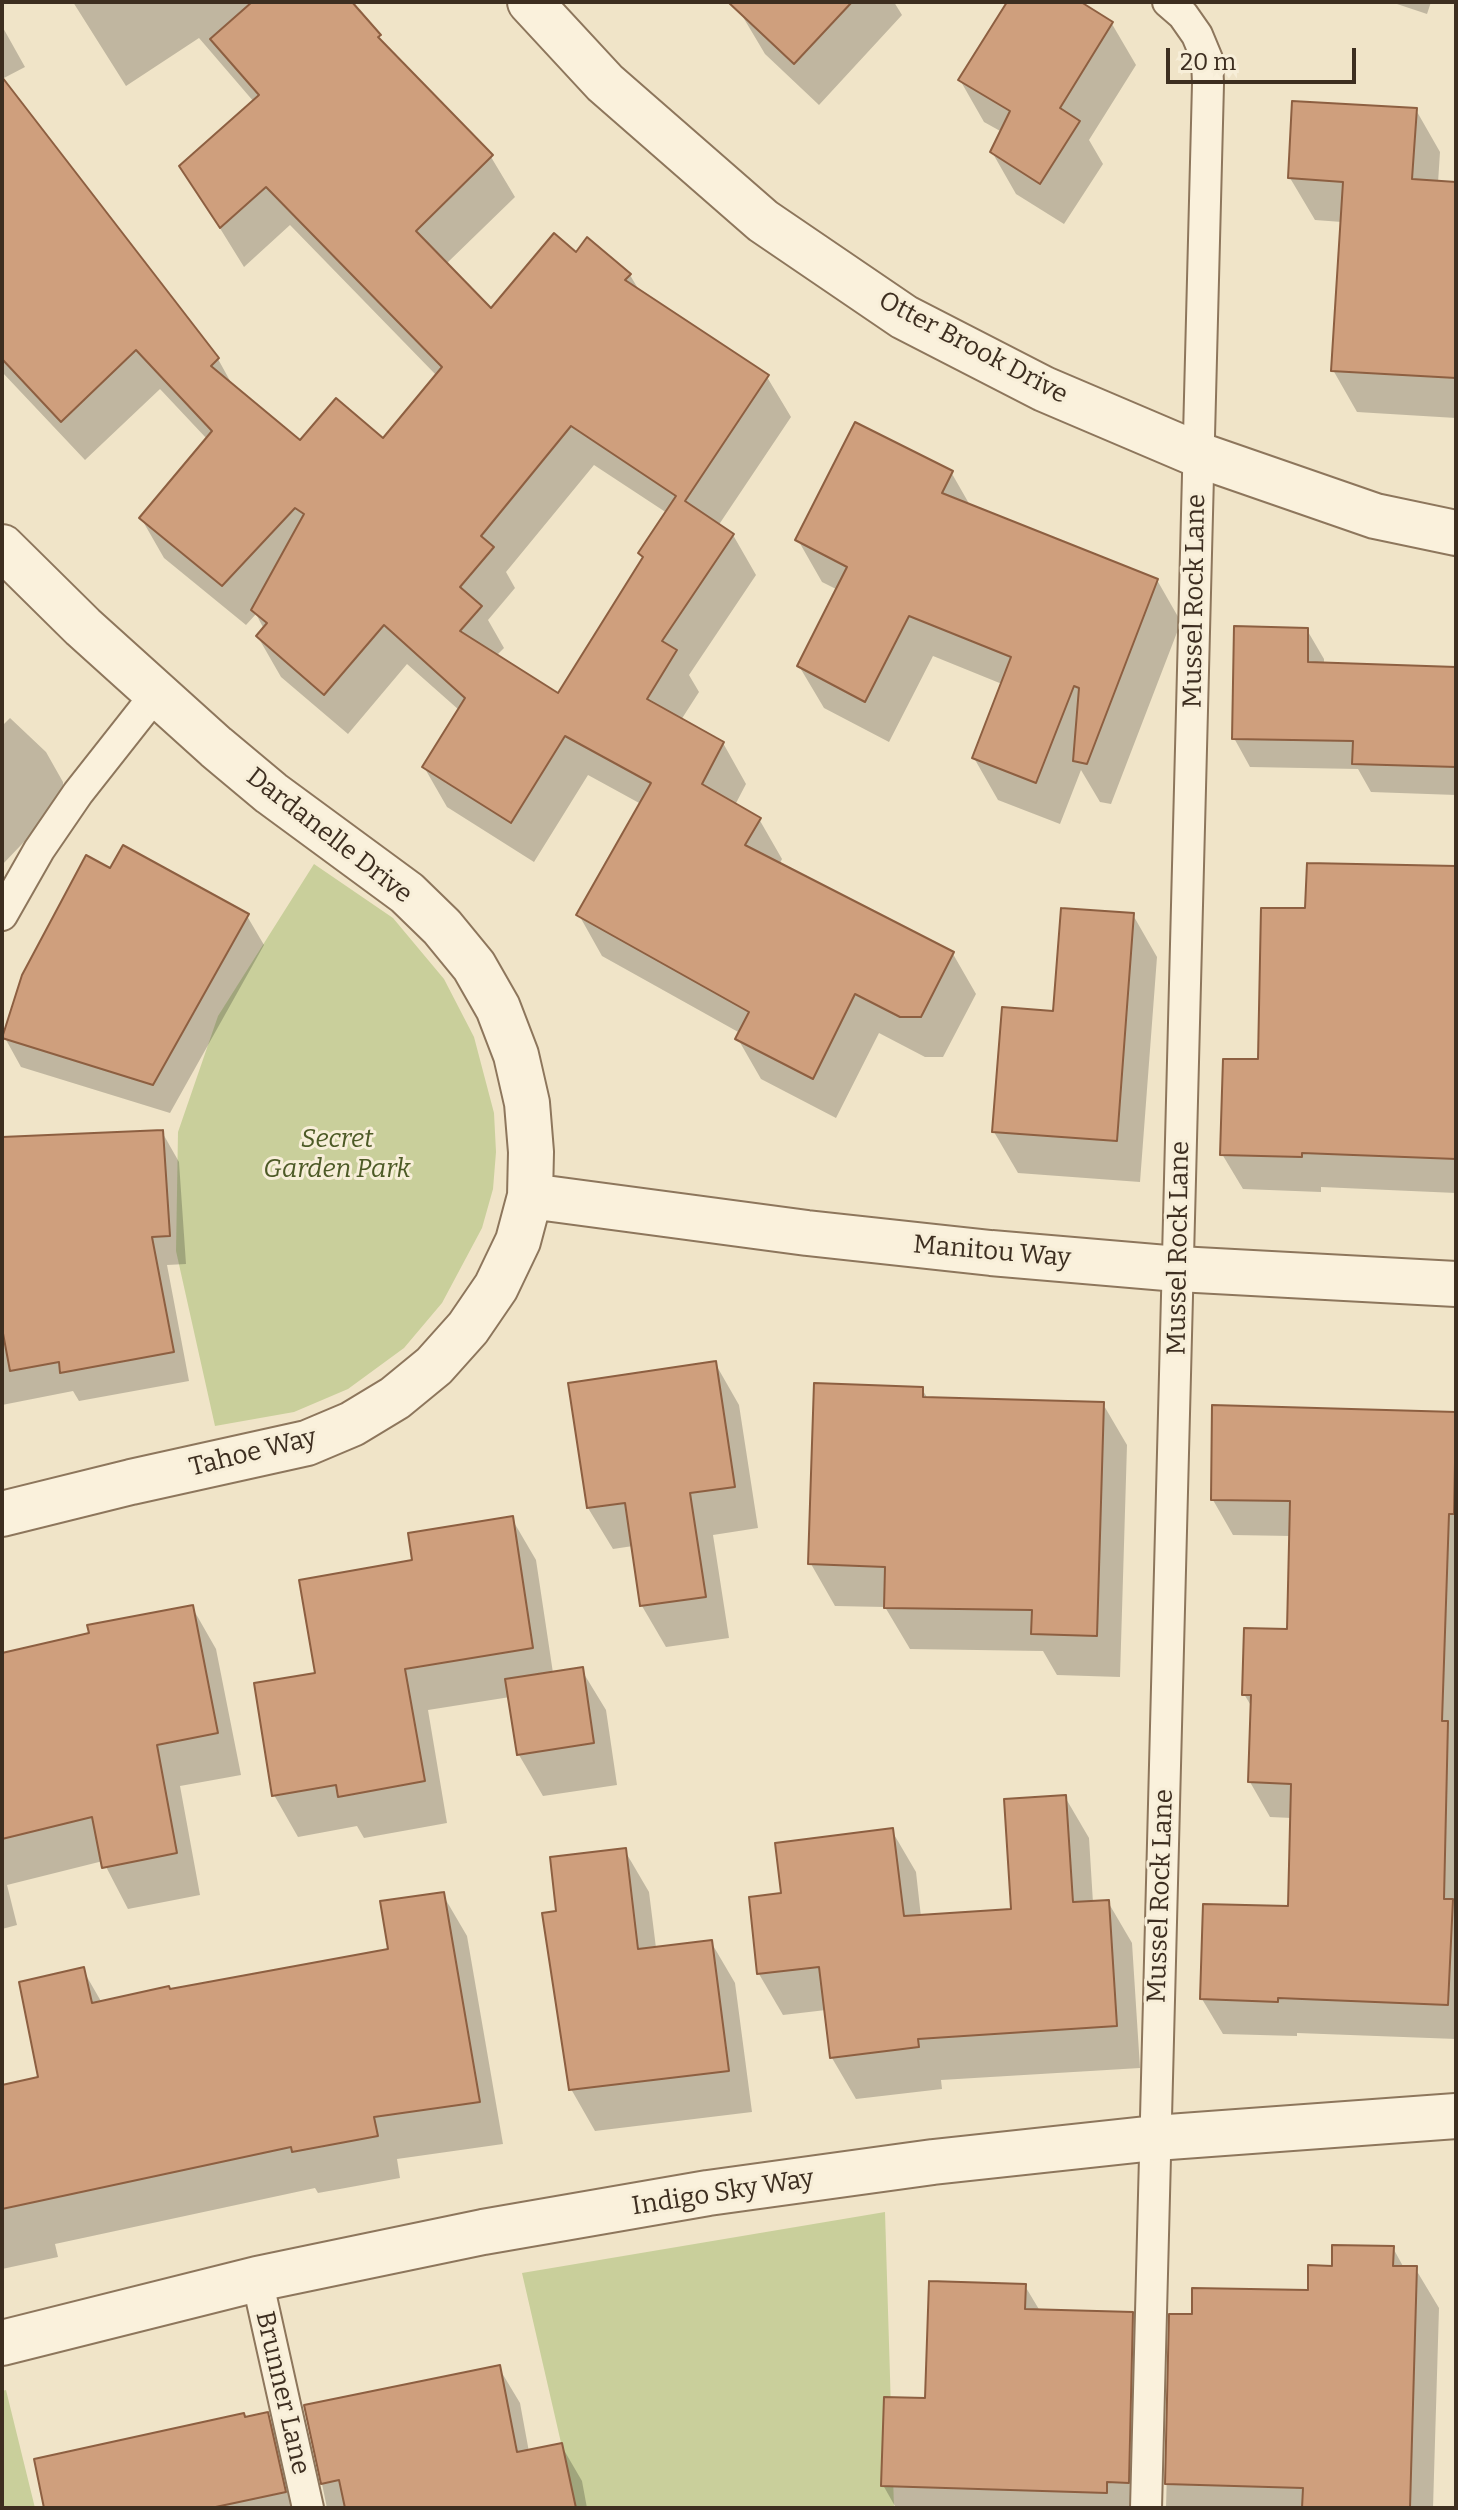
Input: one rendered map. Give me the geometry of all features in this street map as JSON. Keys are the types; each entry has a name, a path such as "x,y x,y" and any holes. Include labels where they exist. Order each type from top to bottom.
{"street":[{"name":"Otter Brook Drive","path":"530,2 605,83 763,221 904,317 1044,389 1199,455 1375,516 1456,533"},
{"name":"Dardanelle Drive","path":"2,547 156,694 271,793 407,893 442,927 474,966 498,1008 516,1055 527,1103 531,1152 530,1196"},
{"name":"Manitou Way","path":"530,1196 807,1233 1178,1269 1456,1284"},
{"name":"Tahoe Way","path":"2,1514 307,1443 352,1424 395,1398 434,1366 468,1328 502,1275 518,1241 530,1196"},
{"name":"Indigo Sky Way","path":"2,2343 257,2279 483,2232 708,2193 933,2162 1155,2138 1456,2116"}],"lane":[{"name":"Mussel Rock Lane","path":"1146,2508 1208,72 1207,59 1197,35 1183,15 1168,2"},
{"path":"2,915 39,850 78,793 156,694"},
{"name":"Brunner Lane","path":"257,2279 308,2508"}],"green space":[{"name":"Secret Garden Park","path":"314,864 393,918 444,979 474,1037 494,1113 496,1152 493,1189 482,1228 442,1303 404,1348 348,1389 294,1412 215,1426 176,1251 178,1132 218,1016"},
{"path":"885,2212 894,2508 576,2508 522,2273"},
{"path":"6,2390 35,2508 2,2508 2,2391"}],"building":[{"path":"252,2 352,2 381,35 378,37 493,155 416,231 491,308 554,233 576,252 587,237 631,274 625,280 769,375 685,501 734,534 662,641 677,650 647,699 724,742 702,784 761,818 745,845 954,952 921,1017 900,1017 855,994 813,1079 735,1039 749,1012 576,915 651,783 565,736 511,823 422,767 465,698 384,625 324,695 256,636 267,623 251,610 304,514 295,508 222,586 139,518 212,431 136,350 61,422 2,359 2,77 219,358 211,366 300,440 336,398 383,438 442,367 266,187 220,228 179,166 259,95 210,39","holes":["571,426 676,496 638,553 643,557 558,693 460,631 482,606 460,587 494,547 481,536"]},
{"path":"728,2 852,2 794,64"},
{"path":"1007,2 1081,2 1113,22 1060,108 1080,121 1040,184 990,152 1010,111 958,80"},
{"path":"1292,101 1417,108 1412,179 1456,182 1456,378 1331,371 1343,182 1288,178"},
{"path":"855,422 953,471 942,493 1158,579 1087,764 1073,761 1079,688 1074,686 1036,783 972,758 1011,657 909,616 865,702 797,666 847,567 795,540"},
{"path":"1234,626 1308,628 1308,662 1456,667 1456,767 1352,764 1353,741 1232,739"},
{"path":"123,845 249,914 153,1085 2,1038 22,975 86,855 110,868"},
{"path":"1307,863 1456,866 1456,1159 1302,1153 1302,1157 1220,1155 1223,1059 1258,1059 1261,908 1305,908"},
{"path":"1061,908 1134,913 1117,1141 992,1132 1002,1007 1053,1011"},
{"path":"163,1130 170,1236 152,1237 174,1352 60,1373 59,1362 10,1371 2,1328 2,1137"},
{"path":"716,1361 735,1487 690,1493 706,1597 640,1606 625,1503 587,1508 568,1383"},
{"path":"814,1383 923,1387 923,1397 1104,1402 1097,1636 1031,1634 1032,1610 884,1608 885,1567 808,1564"},
{"path":"1212,1405 1456,1412 1454,1514 1449,1514 1442,1721 1448,1721 1444,1899 1453,1899 1448,2005 1278,1998 1278,2002 1200,1999 1203,1904 1288,1906 1291,1784 1248,1782 1251,1695 1242,1695 1244,1628 1287,1629 1290,1501 1211,1500"},
{"path":"513,1516 533,1648 405,1669 425,1781 338,1797 336,1785 272,1796 254,1683 315,1673 299,1580 412,1560 408,1533"},
{"path":"193,1605 218,1733 157,1745 177,1853 102,1868 92,1817 2,1839 2,1653 89,1633 87,1625"},
{"path":"583,1667 594,1743 517,1755 505,1679"},
{"path":"1066,1795 1073,1902 1109,1900 1117,2026 918,2039 919,2047 830,2058 819,1967 757,1974 749,1897 781,1893 775,1843 893,1828 904,1916 1011,1909 1004,1799"},
{"path":"626,1848 638,1949 712,1940 729,2071 569,2090 542,1913 556,1911 550,1857"},
{"path":"444,1892 480,2102 374,2117 378,2136 292,2152 291,2147 2,2209 2,2085 38,2077 19,1982 84,1967 92,2003 169,1986 170,1989 388,1949 380,1901"},
{"path":"1332,2245 1394,2246 1393,2266 1417,2266 1410,2508 1302,2508 1303,2488 1165,2484 1169,2314 1192,2314 1192,2288 1308,2290 1308,2265 1332,2266"},
{"path":"929,2281 1026,2284 1025,2309 1133,2312 1129,2483 1107,2482 1107,2493 881,2486 884,2397 925,2398"},
{"path":"500,2365 517,2452 562,2443 576,2508 345,2508 339,2480 321,2484 304,2405"},
{"path":"268,2412 286,2492 211,2508 44,2508 34,2459 244,2413 245,2417"}]}
